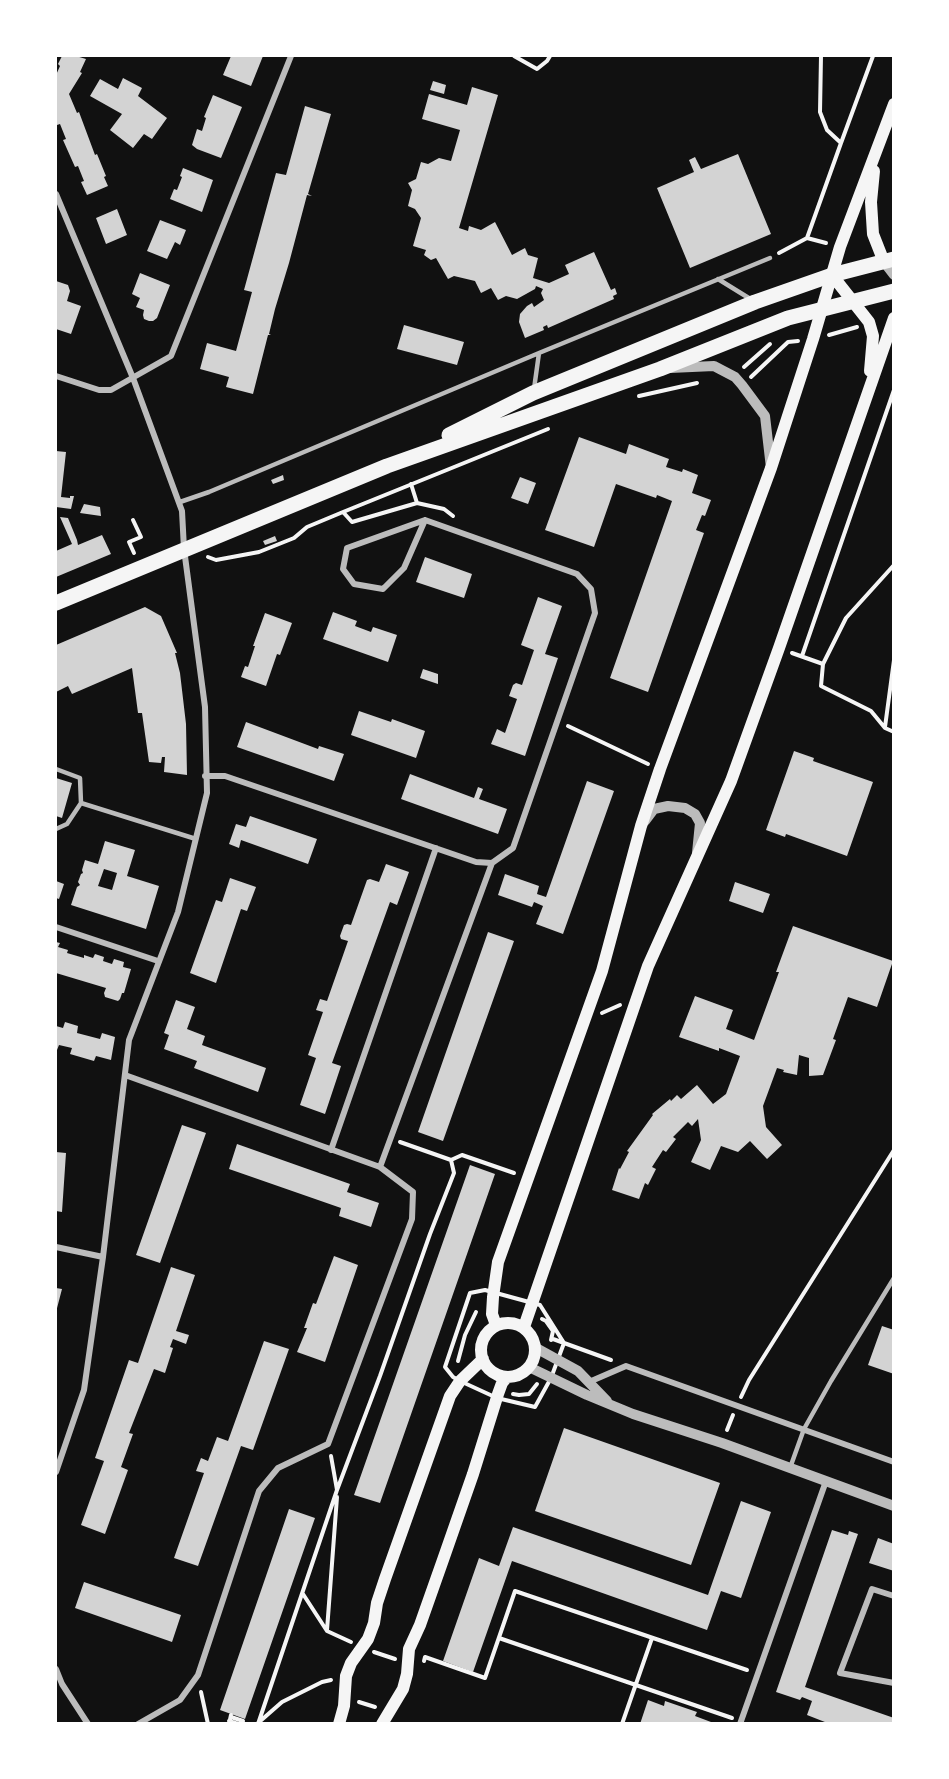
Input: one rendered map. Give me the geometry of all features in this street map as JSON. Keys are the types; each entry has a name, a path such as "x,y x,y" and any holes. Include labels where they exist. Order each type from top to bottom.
{"main road":[{"path":"496,1325 492,1314 498,1262 602,971 641,826 660,769 771,468 845,234 894,104"},
{"path":"387,466 533,393 755,302 832,275 889,261 873,234 871,202 875,155"},
{"path":"832,275 869,322 873,336 869,389"},
{"path":"56,603 387,466 660,369 788,318 894,291"},
{"path":"524,1327 635,1001 648,966 735,770 894,318"},
{"path":"510,1322 524,1327 532,1336 536,1348 533,1362 523,1373 507,1377 490,1370 483,1359 481,1346 490,1329 510,1322"},
{"path":"339,1724 346,1676 351,1663 368,1639 374,1623 377,1603 385,1579 450,1396 460,1381 483,1359"},
{"path":"382,1724 403,1689 409,1649 420,1625 473,1474 498,1394 507,1377"}],"street":[{"path":"56,376 105,391 111,390 171,356 291,56"},
{"path":"56,194 133,378 180,502 205,707 207,793 178,912 129,1040 103,1257 84,1390 56,1472"},
{"path":"889,261 894,275"},
{"path":"660,369 714,366 739,381 765,416 771,468"},
{"path":"380,1167 492,863 513,848 595,613 591,589 577,573 425,520 347,548 343,569 354,584 383,589 404,568 425,520"},
{"path":"205,776 225,776 476,862 492,863"},
{"path":"641,826 654,809 668,806 685,808 694,814 700,823 697,853"},
{"path":"331,1150 436,848"},
{"path":"56,927 158,961"},
{"path":"124,1075 380,1167 413,1192 412,1219 328,1444 278,1468 259,1491 198,1675 180,1700 138,1724"},
{"path":"56,1247 103,1257"},
{"path":"536,1348 578,1371 609,1404"},
{"path":"589,1382 626,1366 894,1462"},
{"path":"529,1367 633,1414 894,1506"},
{"path":"741,1722 826,1481"},
{"path":"894,1596 872,1589 840,1673 894,1683"},
{"path":"56,1669 62,1684 88,1724"}],"lane":[{"path":"180,502 209,492 539,352 770,258"},
{"path":"718,279 755,302"},
{"path":"533,393 539,352"},
{"path":"56,769 80,778 81,803 67,824 56,829"},
{"path":"81,803 196,839"},
{"path":"790,1468 804,1430 894,1278"}],"path":[{"path":"514,56 537,69 550,56"},
{"path":"821,56 820,112 827,130 841,143"},
{"path":"770,258 807,238 873,56"},
{"path":"739,381 788,342 842,332 869,322"},
{"path":"739,381 745,365 770,345 773,338 770,326"},
{"path":"638,396 706,382"},
{"path":"823,664 802,656 894,390"},
{"path":"184,549 216,560 259,552 294,538 307,527 553,426"},
{"path":"411,484 417,502"},
{"path":"133,520 141,537 129,543 141,567"},
{"path":"894,564 846,618 823,664 821,686 871,711 885,728 894,732"},
{"path":"885,728 894,660"},
{"path":"556,721 631,756"},
{"path":"584,1021 617,1005 635,1001"},
{"path":"391,1138 451,1160 462,1155 527,1178"},
{"path":"749,1380 894,1150"},
{"path":"258,1724 337,1490 453,1173 451,1160"},
{"path":"453,1377 445,1367 470,1293 493,1291 540,1305 564,1343"},
{"path":"551,1338 626,1366"},
{"path":"514,1403 535,1407 551,1378 564,1343"},
{"path":"302,1593 327,1631 337,1490 328,1444"},
{"path":"408,1664 421,1668 425,1657 485,1678 515,1591 758,1674"},
{"path":"499,1638 741,1722"},
{"path":"622,1724 652,1638"},
{"path":"198,1675 208,1724"},
{"path":"258,1724 282,1702 322,1682 346,1676"},
{"path":"344,1697 390,1712"},
{"path":"230,1719 243,1721 240,1724"}],"building":[{"path":"62,56 86,59 80,72 82,73 69,94 77,113 79,112 95,155 97,154 108,186 87,195 81,182 84,181 78,166 75,167 63,140 66,139 60,124 57,125 56,121 56,75"},
{"path":"231,56 263,56 251,86 223,75"},
{"path":"123,78 142,88 138,96 167,118 152,139 144,134 133,148 110,130 122,114 90,96 100,79 118,89"},
{"path":"433,81 446,85 444,94 430,90"},
{"path":"472,87 498,95 459,228 468,231 469,226 481,230 495,222 512,255 525,248 528,255 538,258 533,278 549,283 569,274 565,265 594,252 611,290 615,288 617,294 613,296 614,299 548,328 547,325 543,327 544,330 525,338 519,322 520,314 532,303 534,307 544,300 541,293 543,289 536,286 535,289 517,299 506,296 498,300 491,288 481,293 475,281 454,276 448,279 436,258 431,260 424,255 426,250 413,246 421,218 415,209 408,206 412,190 408,183 416,179 421,162 428,164 439,158 451,161 460,130 422,119 429,94 467,105"},
{"path":"213,95 242,107 221,158 192,145 197,129 202,131 206,118 204,117"},
{"path":"305,106 331,114 308,194 312,196 307,195 275,309 269,334 271,335 268,335 253,394 226,387 229,377 200,369 207,343 236,351 252,292 244,290 276,173 286,175"},
{"path":"738,154 771,234 690,268 657,188 694,172 689,160 695,157 701,169"},
{"path":"183,168 213,180 202,212 170,199 174,189 177,190"},
{"path":"117,209 127,235 106,244 96,218"},
{"path":"160,220 186,230 180,245 175,242 167,259 147,251"},
{"path":"140,273 170,285 157,318 153,321 144,319 144,310 136,307 140,298 132,294"},
{"path":"56,281 68,285 70,291 67,301 81,306 71,334 56,329"},
{"path":"404,325 464,342 457,365 397,349"},
{"path":"579,437 626,454 629,444 669,459 666,467 682,472 683,469 698,475 692,493 711,500 696,530 704,533 648,692 610,678 672,501 616,484 594,547 545,530"},
{"path":"56,451 66,452 61,497 74,496 71,509 56,507"},
{"path":"283,475 284,480 273,484 271,480"},
{"path":"520,477 536,483 528,504 511,498"},
{"path":"84,504 100,507 101,516 80,513"},
{"path":"60,517 68,518 78,545 102,535 111,554 56,577 56,551 72,544"},
{"path":"275,536 277,541 265,545 263,541"},
{"path":"425,557 472,574 464,598 416,582"},
{"path":"538,597 562,606 545,654 558,658 525,756 491,744 497,729 505,733 517,699 509,696 513,685 516,683 522,685 534,650 521,645"},
{"path":"145,607 161,616 177,653 175,653 180,673 186,724 187,775 164,772 165,757 162,757 161,763 149,762 142,713 138,713 132,668 72,694 68,686 56,692 56,645"},
{"path":"333,612 357,621 355,626 371,632 373,627 397,635 388,662 323,639"},
{"path":"265,613 292,623 280,655 277,654 266,686 241,677 245,666 248,667"},
{"path":"423,669 438,674 438,684 420,678"},
{"path":"359,711 391,722 392,719 425,731 416,758 351,735"},
{"path":"246,722 318,749 319,746 344,754 334,781 237,747"},
{"path":"794,751 814,758 813,761 873,782 847,856 786,834 785,837 766,830"},
{"path":"410,774 474,798 478,787 483,789 479,799 507,809 498,834 401,799"},
{"path":"56,778 72,783 62,818 56,816"},
{"path":"587,781 614,791 563,934 536,924 543,906 534,902 532,907 498,895 505,874 539,886 537,894 546,897"},
{"path":"250,816 317,839 308,864 241,840 239,848 229,844 236,824 246,827"},
{"path":"105,841 135,850 127,876 159,886 146,929 71,905 77,887 80,885 78,882 83,873 85,860 98,864","holes":["104,869 117,873 112,890 98,886"]},
{"path":"386,864 409,872 397,905 390,902 332,1063 341,1066 325,1114 300,1105 316,1058 308,1055 323,1012 316,1010 320,999 327,1001 348,941 341,939 340,936 344,925 351,925 367,880 379,882"},
{"path":"230,878 256,887 247,911 241,909 216,983 190,973 216,900 222,902"},
{"path":"56,881 64,884 59,899 56,898"},
{"path":"735,882 770,894 763,913 729,901"},
{"path":"793,926 893,961 877,1007 848,997 823,1075 809,1076 809,1058 799,1055 797,1075 777,1068 763,1106 766,1127 782,1145 767,1159 750,1141 738,1152 721,1146 710,1170 691,1162 701,1140 698,1119 692,1126 688,1122 673,1137 676,1139 666,1152 663,1150 652,1167 656,1169 648,1185 645,1183 639,1199 612,1190 619,1168 629,1152 627,1151 652,1114 677,1095 681,1099 697,1085 713,1104 726,1094 740,1056 679,1037 695,996 733,1010 726,1029 754,1040"},
{"path":"488,932 514,941 443,1141 418,1132"},
{"path":"56,942 60,943 58,947 68,950 67,953 84,958 84,955 93,958 95,954 104,957 103,961 112,964 114,959 124,962 123,967 131,969 120,999 118,1001 105,997 106,988 56,973"},
{"path":"176,1000 195,1007 187,1029 205,1036 202,1045 266,1068 258,1092 194,1068 197,1061 164,1049 169,1035 164,1033"},
{"path":"65,1022 78,1026 77,1033 100,1039 102,1033 115,1037 111,1060 96,1056 94,1061 70,1054 72,1048 59,1045 57,1050 56,1026 63,1028"},
{"path":"182,1125 206,1133 160,1263 136,1255"},
{"path":"237,1144 350,1184 347,1192 379,1203 371,1227 339,1216 341,1208 229,1169"},
{"path":"56,1152 66,1153 62,1212 56,1211"},
{"path":"470,1165 495,1174 380,1503 354,1495"},
{"path":"334,1256 358,1265 325,1362 297,1352 307,1328 304,1328 313,1303 316,1304"},
{"path":"171,1267 195,1275 176,1331 189,1335 186,1344 173,1339 170,1347 173,1348 165,1373 154,1369 129,1433 133,1434 121,1467 128,1470 105,1534 81,1525 104,1461 95,1458 129,1360 138,1363"},
{"path":"56,1288 62,1289 56,1312"},
{"path":"882,1326 894,1330 894,1374 868,1365"},
{"path":"264,1341 289,1349 253,1450 241,1446 198,1566 174,1558 204,1473 196,1471 201,1458 208,1461 217,1437 228,1441"},
{"path":"564,1428 720,1483 691,1565 535,1511"},
{"path":"741,1501 771,1512 741,1598 721,1591 707,1630 512,1561 473,1672 443,1661 479,1558 499,1566 513,1527 708,1595"},
{"path":"289,1509 315,1518 245,1719 220,1710"},
{"path":"832,1530 848,1535 849,1531 858,1534 805,1687 894,1718 894,1724 830,1724 807,1715 812,1701 802,1697 800,1700 776,1692"},
{"path":"878,1538 894,1544 894,1571 869,1563"},
{"path":"84,1582 181,1615 172,1642 75,1608"},
{"path":"648,1700 664,1706 665,1701 697,1712 695,1716 711,1722 710,1724 640,1724"}]}
